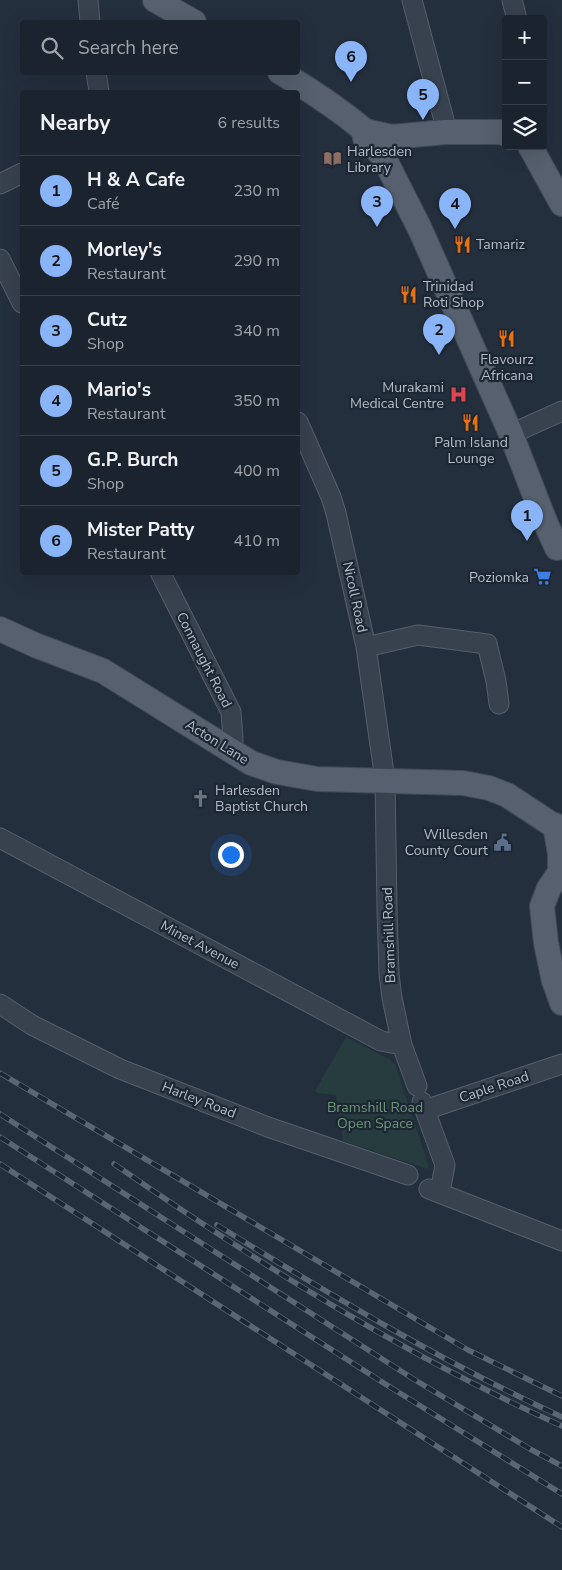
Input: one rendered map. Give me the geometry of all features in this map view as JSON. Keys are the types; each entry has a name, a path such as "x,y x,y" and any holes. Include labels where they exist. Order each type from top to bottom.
{"main road":[{"path":"155,0 190,20"},
{"path":"285,75 326,100 364,131 365,138 388,147 445,132 502,133"},
{"path":"388,147 420,229 511,434 546,524 560,546"},
{"path":"532,150 562,204"},
{"name":"Acton Lane","path":"0,629 35,645 103,670 251,763 277,772 317,779 463,783 489,788 507,795 558,828"},
{"path":"558,828 561,872 549,888 542,906 546,944 554,982 562,1003"}],"street":[{"path":"88,0 90,20"},
{"path":"412,0 444,120 445,132"},
{"path":"512,0 516,15"},
{"path":"96,75 99,90"},
{"path":"0,184 20,174"},
{"path":"0,258 20,299"},
{"path":"511,434 562,412"},
{"name":"Nicoll Road","path":"300,427 336,513 366,647 385,780"},
{"name":"Connaught Road","path":"162,575 231,712 234,738 233,752"},
{"path":"366,647 418,635 487,644 499,704"},
{"name":"Bramshill Road","path":"385,780 389,974 402,1045 445,1164 435,1191 562,1241"},
{"name":"Minet Avenue","path":"0,838 381,1042 402,1045"},
{"name":"Harley Road","path":"0,1004 37,1028 120,1070 268,1127 408,1176"},
{"name":"Caple Road","path":"421,1099 562,1064"}],"green space":[{"name":"Bramshill Road Open Space","path":"346,1037 395,1064 428,1169 343,1141 336,1095 315,1091"}],"railway":[{"path":"0,1073 468,1350 562,1396"},
{"path":"0,1114 415,1380 562,1466"},
{"path":"0,1137 382,1382 562,1494"},
{"path":"0,1164 562,1527"},
{"path":"114,1164 276,1271 388,1338 445,1369 562,1426"},
{"path":"217,1225 386,1326 473,1374 562,1417"}],"place":[{"name":"Mister Patty","path":"351,82"},
{"name":"G.P. Burch","path":"423,120"},
{"name":"Harlesden Library","path":"333,159"},
{"name":"Cutz","path":"377,227"},
{"name":"Mario's","path":"455,229"},
{"name":"Tamariz","path":"462,244"},
{"name":"Trinidad Roti Shop","path":"409,294"},
{"name":"Flavourz Africana","path":"507,339"},
{"name":"Morley's","path":"439,355"},
{"name":"Murakami Medical Centre","path":"458,395"},
{"name":"Palm Island Lounge","path":"471,422"},
{"name":"H & A Cafe","path":"527,541"},
{"name":"Poziomka","path":"543,577"},
{"name":"Harlesden Baptist Church","path":"201,798"},
{"name":"Willesden County Court","path":"502,842"}]}
